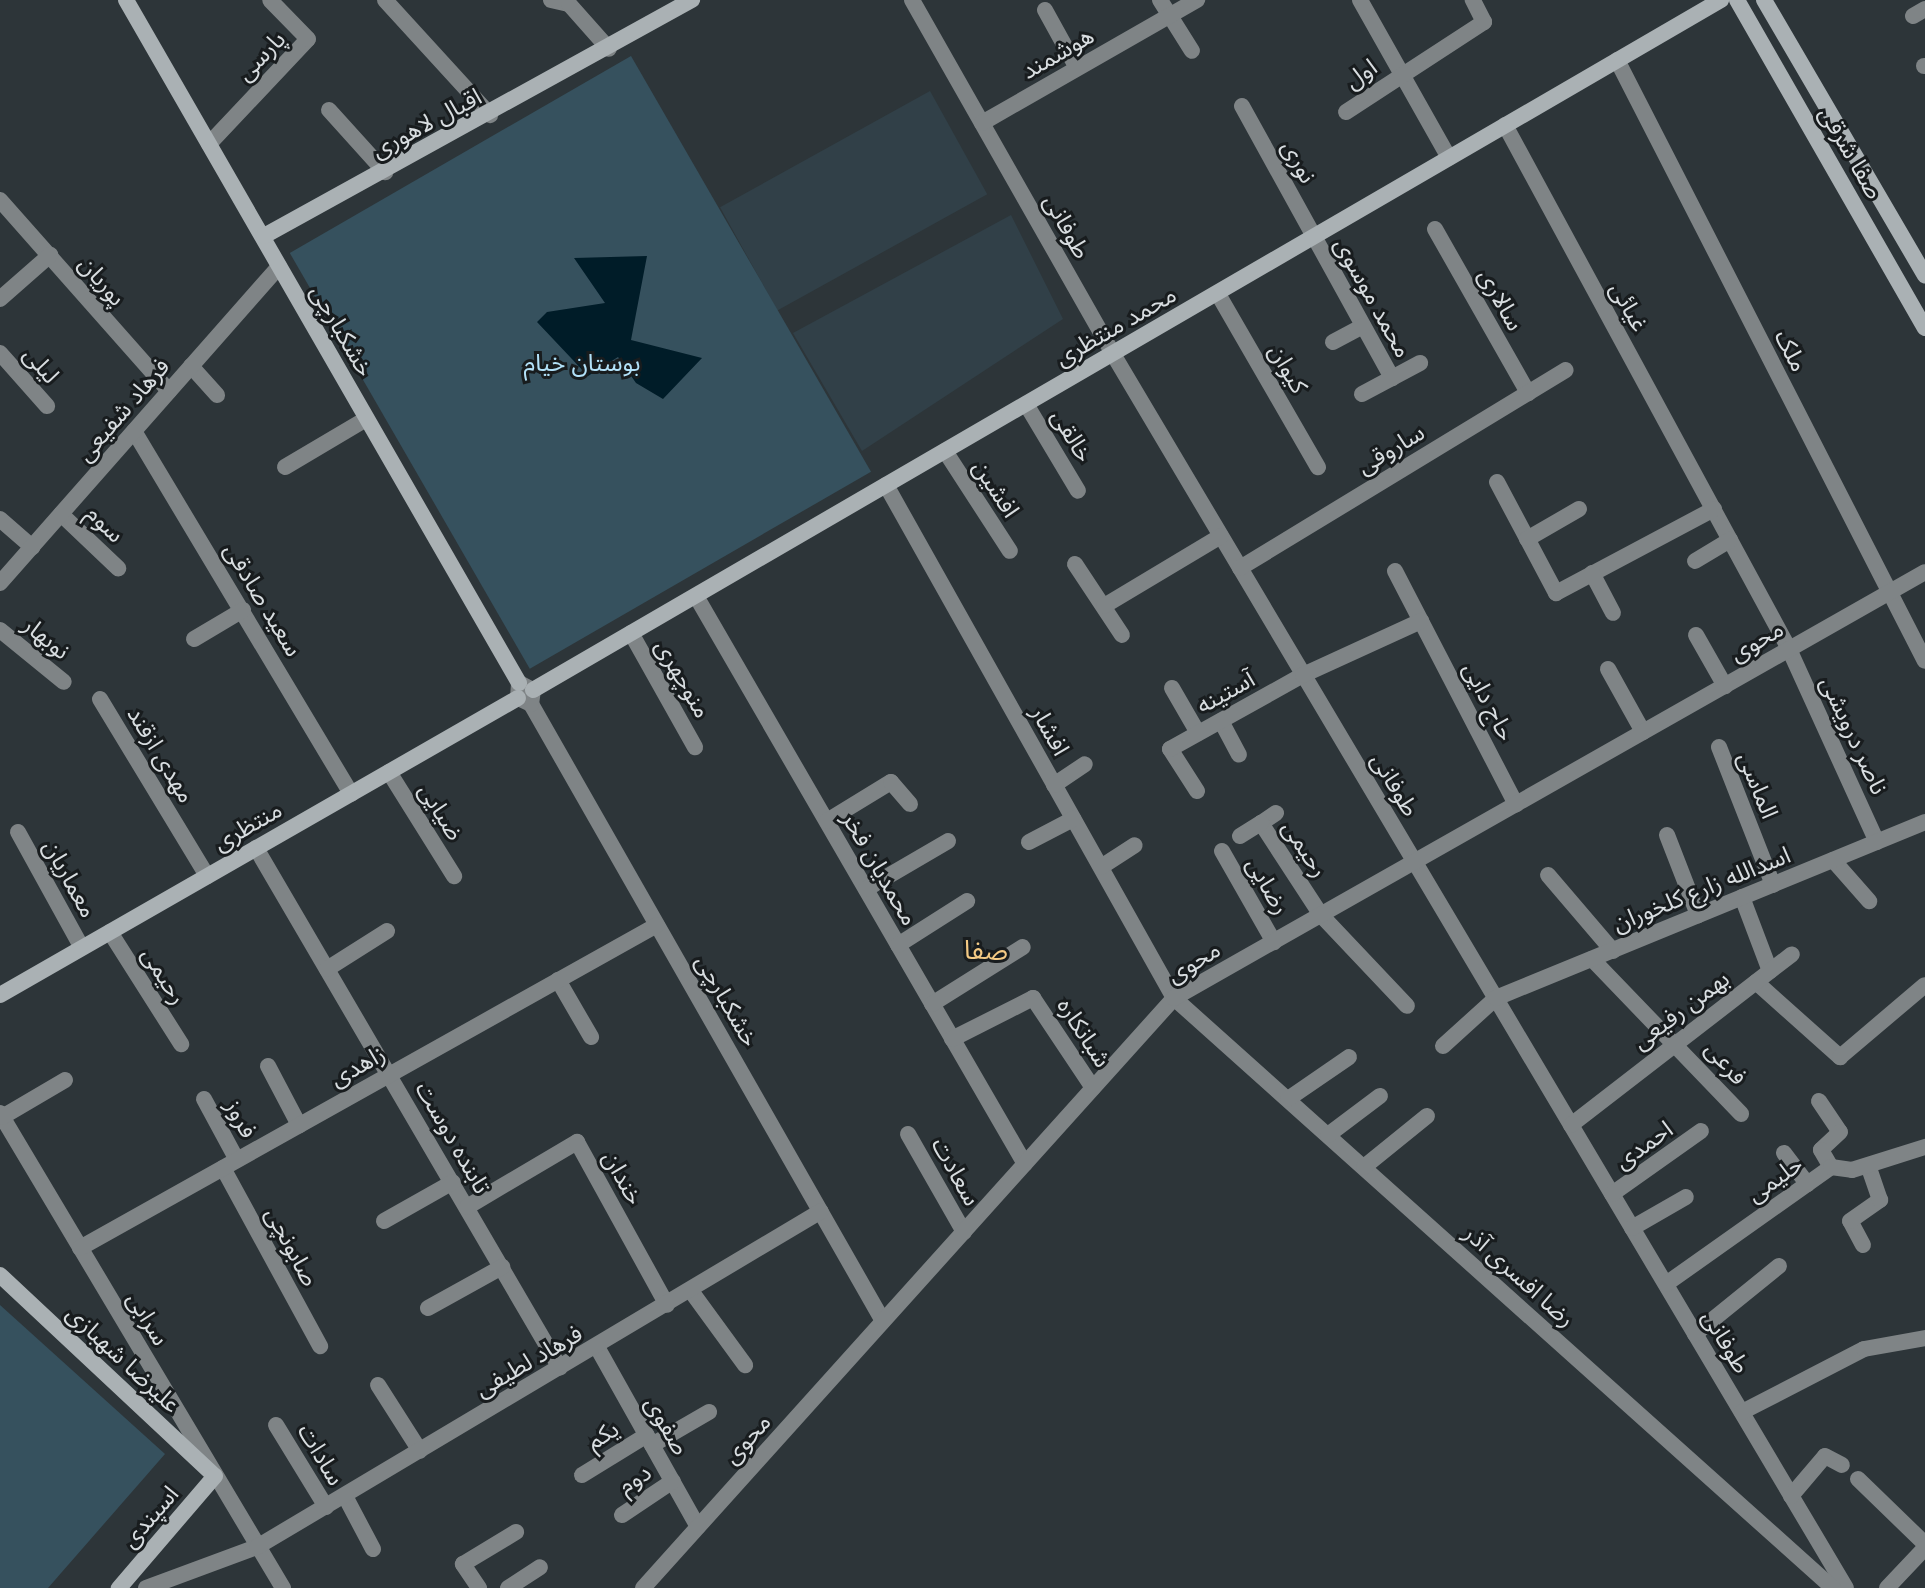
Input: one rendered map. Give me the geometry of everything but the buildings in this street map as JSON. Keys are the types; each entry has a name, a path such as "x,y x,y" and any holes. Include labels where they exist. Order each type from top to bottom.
{"main road":[{"name":"خشکبارچی","path":"126,0 525,694"},
{"name":"اقبال لاهوری","path":"264,236 490,115 692,0"},
{"name":"محمد منتظری","path":"525,694 1315,239 1721,0"},
{"name":"صفا شرقی","path":"1737,0 1925,328"},
{"name":"صفا شرقی","path":"1764,0 1925,275"},
{"name":"منتظری","path":"0,995 525,694"},
{"name":"علیرضا شهبازی","path":"0,1275 215,1476"},
{"name":"اسپندی","path":"119,1588 215,1476"}],"street":[{"name":"پارسی","path":"209,144 308,39 270,0"},
{"path":"385,0 490,115"},
{"path":"551,0 569,4 609,49"},
{"name":"طوفانی","path":"912,0 1113,354 1846,1588"},
{"path":"1160,0 1192,51"},
{"name":"هوشمند","path":"982,123 1197,0"},
{"path":"1360,0 1449,158"},
{"name":"اول","path":"1346,112 1484,22 1473,0"},
{"path":"1045,10 1077,68"},
{"name":"ملک","path":"1617,60 1925,661"},
{"name":"نوری","path":"1242,106 1315,239"},
{"path":"329,110 385,172"},
{"name":"غیائی","path":"1505,125 1789,649"},
{"name":"پوریان","path":"0,200 169,391"},
{"name":"سالاری","path":"1435,229 1528,393"},
{"name":"محمد موسوی","path":"1315,239 1392,378"},
{"path":"0,299 50,255"},
{"name":"فرهاد شفیعی","path":"0,583 279,266"},
{"name":"کیوان","path":"1218,294 1318,467"},
{"path":"1333,342 1363,326"},
{"name":"لیلی","path":"0,353 47,406"},
{"path":"1362,394 1420,363"},
{"path":"191,366 217,395"},
{"name":"ساروقی","path":"1240,568 1566,370"},
{"name":"خالقی","path":"1026,404 1078,491"},
{"path":"285,467 366,419"},
{"name":"سعید صادقی","path":"134,431 351,794"},
{"name":"افشین","path":"945,451 1010,551"},
{"path":"1497,482 1556,593 1714,509"},
{"name":"افشار","path":"886,485 1174,998"},
{"path":"1527,539 1579,509"},
{"name":"سوم","path":"61,514 118,568"},
{"path":"0,519 32,547"},
{"path":"1104,606 1221,536"},
{"path":"1695,561 1730,540"},
{"path":"1075,564 1122,635"},
{"name":"حاج دایی","path":"1395,571 1516,804"},
{"name":"محوی","path":"643,1588 1174,998 1925,572"},
{"path":"1592,573 1613,613"},
{"name":"محمدیان فخر","path":"696,596 1025,1164"},
{"path":"194,639 243,610"},
{"path":"1303,675 1421,621"},
{"name":"نوبهار","path":"0,630 64,682"},
{"name":"منوچهری","path":"631,633 695,747"},
{"path":"1696,635 1725,686"},
{"name":"ناصر درویشی","path":"1789,649 1877,842"},
{"path":"1608,669 1643,732"},
{"name":"آستینه","path":"1197,791 1170,749 1303,675"},
{"path":"1172,688 1198,733"},
{"name":"خشکبارچی","path":"525,694 883,1321"},
{"name":"مهدی ازقند","path":"100,699 207,876"},
{"path":"1221,721 1239,755"},
{"name":"الماسی","path":"1719,747 1773,885"},
{"path":"1054,785 1085,764"},
{"name":"ضیایی","path":"389,772 454,876"},
{"path":"827,821 891,782 910,804"},
{"name":"رحیمی","path":"1276,813 1261,823 1321,915 1407,1006"},
{"path":"1029,842 1073,819"},
{"name":"اسدالله زارع کلخوران","path":"1496,998 1925,822"},
{"path":"1240,836 1261,823"},
{"name":"معماریان","path":"18,832 82,948"},
{"path":"1667,835 1698,915"},
{"path":"866,889 948,841"},
{"path":"1101,867 1135,845"},
{"name":"تابنده دوست","path":"256,848 560,1368"},
{"name":"رضایی","path":"1222,851 1274,942"},
{"path":"1833,860 1869,901"},
{"path":"1548,875 1613,951"},
{"path":"1742,897 1770,971"},
{"path":"898,945 967,901"},
{"name":"زاهدی","path":"80,1248 657,925"},
{"path":"327,969 387,931"},
{"name":"رحیمی","path":"110,932 181,1044"},
{"path":"932,1004 1023,947"},
{"path":"1756,982 1792,954"},
{"name":"فرعی","path":"1592,959 1677,1040 1741,1114"},
{"path":"558,980 591,1037"},
{"name":"بهمن رفیعی","path":"1571,1125 1677,1040 1756,982 1840,1057 1925,985"},
{"name":"شبانکاره","path":"952,1039 1033,998 1093,1088"},
{"name":"رضا افسری آذر","path":"1174,998 1833,1588"},
{"path":"1443,1046 1496,998"},
{"path":"1288,1099 1349,1057"},
{"path":"268,1066 299,1125"},
{"path":"1,1115 65,1080"},
{"path":"1328,1135 1380,1096"},
{"name":"فروز","path":"204,1099 230,1164"},
{"path":"1819,1101 1840,1132 1821,1150 1831,1167"},
{"name":"سرابی","path":"1,1115 283,1588"},
{"path":"1364,1167 1427,1116"},
{"name":"احمدی","path":"1612,1194 1701,1131"},
{"name":"سعادت","path":"908,1134 964,1232"},
{"name":"خندان","path":"467,1207 577,1142 667,1305"},
{"name":"حلیمی","path":"1666,1284 1831,1167 1868,1166 1925,1147"},
{"path":"1784,1153 1807,1184"},
{"name":"صابونچی","path":"230,1164 320,1346"},
{"path":"1863,1245 1850,1221 1880,1200 1868,1166"},
{"path":"384,1221 453,1182"},
{"path":"1632,1228 1686,1197"},
{"name":"فرهاد لطیفی","path":"146,1588 257,1547 821,1211"},
{"path":"1695,1334 1779,1266"},
{"path":"428,1308 502,1267"},
{"path":"691,1291 745,1365"},
{"path":"1742,1412 1864,1349 1925,1338"},
{"name":"صفوی","path":"597,1347 698,1527"},
{"path":"378,1385 420,1451"},
{"name":"یکم","path":"582,1475 709,1412"},
{"name":"سادات","path":"276,1425 326,1507"},
{"path":"1791,1496 1825,1456 1842,1465"},
{"path":"1858,1479 1925,1546 1887,1588"},
{"name":"دوم","path":"622,1515 673,1481"},
{"path":"345,1496 373,1549"},
{"path":"479,1588 463,1564 516,1532"},
{"path":"508,1588 540,1567"}],"shaded area":[{"path":"930,91 987,194 777,311 720,207"},
{"path":"1011,215 1063,319 862,451 793,333"},
{"path":"647,256 631,340 702,358 663,399 636,383 618,357 588,376 537,322 547,312 605,303 574,258"}],"green space":[{"name":"بوستان خیام","path":"631,56 871,472 530,669 290,253"},
{"path":"0,1305 165,1454 48,1588 0,1588"}],"district":[{"name":"صفا","path":"986,950"}]}
